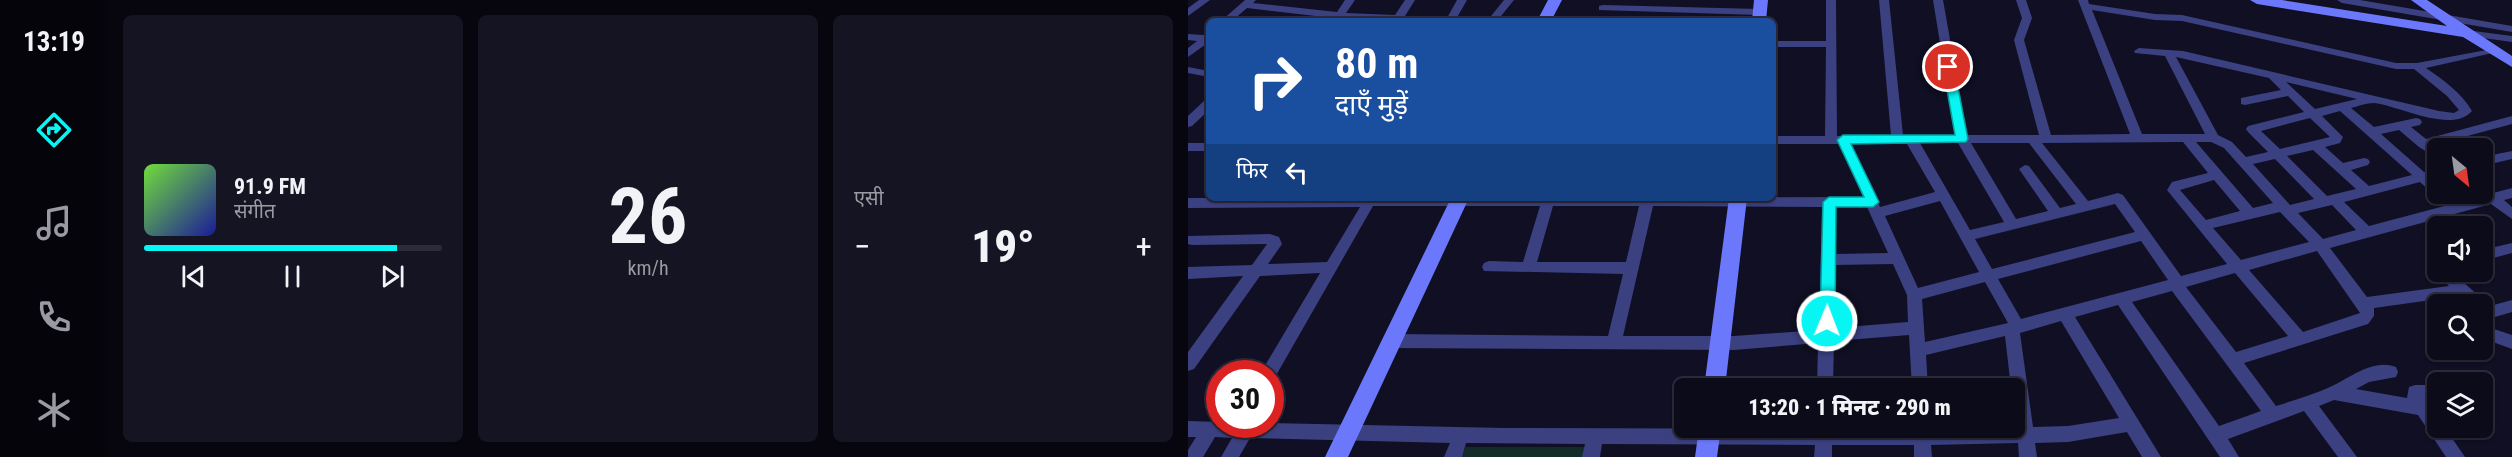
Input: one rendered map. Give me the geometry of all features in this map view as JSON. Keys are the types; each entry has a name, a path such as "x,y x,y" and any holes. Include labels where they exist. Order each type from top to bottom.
{"street":[{"path":"1188,13 1205,0"},
{"path":"1338,18 1350,0"},
{"path":"1230,18 1247,3 1338,18 1398,18 1410,0"},
{"path":"1451,18 1462,0"},
{"path":"1494,18 1509,0"},
{"path":"1546,18 1555,0"},
{"path":"1831,0 1830,44 1837,140 1875,207 1914,295 1919,378"},
{"path":"1884,0 1904,139 1944,195 1990,276 2015,328 2028,457"},
{"path":"1938,0 1962,139 2012,224"},
{"path":"2021,0 2027,18 2019,40 2046,139"},
{"path":"2257,0 2512,39"},
{"path":"2342,0 2512,29"},
{"path":"2418,0 2512,63"},
{"path":"2084,3 2138,139"},
{"path":"2084,3 2155,17 2182,18 2396,66 2416,66 2493,50"},
{"path":"1598,18 1605,4 1760,11"},
{"path":"1188,37 1206,38"},
{"path":"1188,54 1206,40"},
{"path":"1776,44 1830,44"},
{"path":"2139,51 2183,54 2450,117 2462,115 2466,111 2464,106 2416,66"},
{"path":"2169,53 2213,138"},
{"path":"1188,70 1206,73"},
{"path":"2244,162 2337,138 2274,76"},
{"path":"2245,101 2291,92"},
{"path":"2367,232 2277,154 2252,129 2343,108 2371,99"},
{"path":"1190,118 1206,105"},
{"path":"2343,108 2427,181"},
{"path":"1190,118 1206,118"},
{"path":"2423,144 2512,120"},
{"path":"2371,132 2416,122"},
{"path":"2401,125 2427,147"},
{"path":"2186,138 2250,214"},
{"path":"1776,140 2213,138 2228,145 2320,245 2368,310 2363,320 2233,360"},
{"path":"2032,139 2085,206"},
{"path":"2315,145 2366,191"},
{"path":"1188,147 1206,147"},
{"path":"2493,159 2512,154"},
{"path":"2341,168 2364,162"},
{"path":"2025,169 2057,213"},
{"path":"2217,175 2174,188 2175,194 2300,340"},
{"path":"2202,225 2329,200 2427,176"},
{"path":"2493,198 2512,193"},
{"path":"1776,201 1829,202 1875,207 1944,195"},
{"path":"1967,236 2118,198 2274,416"},
{"path":"2493,198 2512,214"},
{"path":"1188,203 1371,201"},
{"path":"1276,360 1371,201"},
{"path":"1336,457 1458,201"},
{"path":"1518,201 1692,201"},
{"path":"1715,378 1737,201"},
{"path":"1528,267 1548,202"},
{"path":"1614,342 1647,202"},
{"path":"1825,378 1829,202"},
{"path":"2452,204 2457,208"},
{"path":"1918,350 2015,328 2471,204"},
{"path":"1914,295 2145,235"},
{"path":"1188,364 1273,250 1274,241 1192,240"},
{"path":"2493,253 2512,248"},
{"path":"1828,260 1898,258"},
{"path":"1188,273 1331,267"},
{"path":"1489,267 1632,268"},
{"path":"2454,282 2467,294"},
{"path":"2365,303 2463,290"},
{"path":"2121,298 2230,457"},
{"path":"2493,308 2512,306"},
{"path":"2065,314 2152,457"},
{"path":"2493,318 2501,325 2509,340"},
{"path":"1391,341 1720,343 1917,328"},
{"path":"2493,335 2509,340"},
{"path":"2216,435 2334,393 2367,375 2390,372"},
{"path":"2427,392 2415,392 2416,401 2456,457"},
{"path":"2334,393 2421,408"},
{"path":"2307,403 2349,457"},
{"path":"2026,436 2088,432 2131,423"},
{"path":"1188,429 1206,430"},
{"path":"1284,431 1596,435 1708,440 1737,438"},
{"path":"1453,457 1461,435"},
{"path":"1591,457 1596,435"},
{"path":"1193,457 1206,436"},
{"path":"1230,457 1237,438"},
{"path":"1823,457 1824,438"},
{"path":"1922,438 1923,457"}],"green space":[{"path":"1465,447 1586,447 1583,457 1462,457"}],"route":[{"path":"1827,321 1829,202 1873,202 1843,140 1962,139 1948,67"}]}
